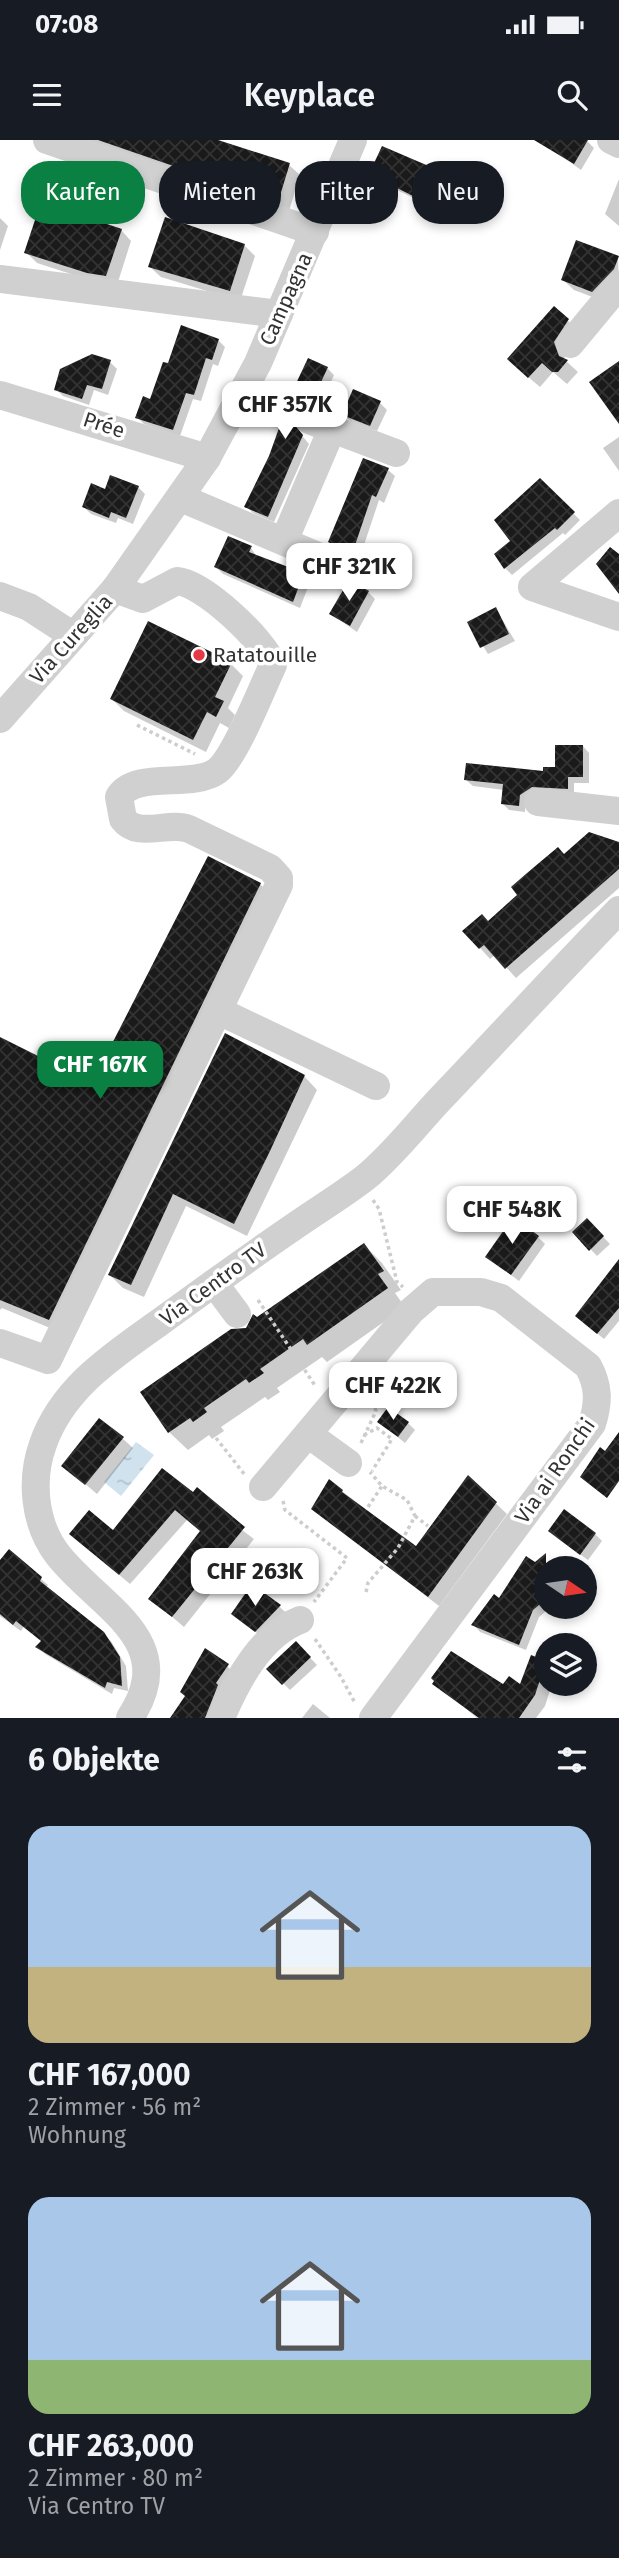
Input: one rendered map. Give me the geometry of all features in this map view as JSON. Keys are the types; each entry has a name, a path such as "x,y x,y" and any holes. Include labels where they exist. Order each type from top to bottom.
{"street":[{"path":"47,140 315,232"},
{"name":"Campagna","path":"138,556 207,458 243,394 353,140"},
{"path":"611,140 619,144"},
{"path":"0,279 279,314"},
{"path":"570,344 619,285"},
{"name":"Prée","path":"0,395 207,458"},
{"path":"284,541 321,424 396,453"},
{"path":"181,498 341,566"},
{"path":"619,513 532,587 619,617"},
{"name":"Via Cureglia","path":"0,719 115,589 138,556"},
{"path":"0,1343 48,1360 277,892 279,878 270,868 180,826 133,827 123,819 118,802 121,793 131,786 205,776 217,771 228,759 273,664 268,654 204,592 187,583 172,583 143,599 115,589"},
{"path":"0,596 29,607 72,635"},
{"path":"538,802 619,811"},
{"name":"Via Centro TV","path":"130,1718 146,1687 148,1669 145,1651 127,1624 58,1555 47,1537 35,1495 37,1467 43,1443 58,1412 79,1384 214,1283 360,1181 619,910"},
{"path":"219,1011 376,1086"},
{"path":"214,1283 237,1314"},
{"name":"Via ai Ronchi","path":"252,1480 308,1433 421,1302 433,1292 457,1290 501,1298 588,1366 596,1381 598,1407 592,1424 365,1712"},
{"path":"308,1433 360,1463"},
{"path":"222,1718 232,1692 265,1644 285,1626 300,1620"}],"path":[{"path":"137,725 206,759 210,751 228,759"},
{"path":"360,1181 379,1209 397,1282 421,1302"},
{"path":"237,1314 258,1299 330,1408"},
{"path":"360,1408 370,1404 376,1410 364,1435 360,1463"},
{"path":"360,1463 392,1439 377,1428 364,1435"},
{"path":"216,1438 252,1480"},
{"path":"360,1463 382,1486 407,1500 415,1516 428,1526"},
{"path":"368,1507 382,1486"},
{"path":"285,1510 347,1558 300,1620 324,1650 365,1712"},
{"path":"366,1592 366,1586 398,1548 415,1516"}],"water":[{"path":"136,1442 154,1455 121,1496 104,1482"}],"building":[{"path":"98,140 218,140 290,163 281,192 281,161 159,161"},
{"path":"534,140 588,140 574,164"},
{"path":"382,146 417,161 412,161 412,196 398,188 398,161 375,161"},
{"path":"34,224 107,224 122,229 106,276 87,273 24,253"},
{"path":"163,224 186,224 245,244 230,291 148,267"},
{"path":"576,240 619,256 614,269 592,292 561,280"},
{"path":"554,306 569,319 554,342 559,356 568,360 558,372 552,372 542,363 528,378 507,359"},
{"path":"181,325 219,339 212,360 206,358 194,395 186,393 173,430 135,418 143,396 150,399 163,362 168,363"},
{"path":"92,354 111,360 102,389 87,385 82,399 54,390 60,369"},
{"path":"308,358 328,367 311,404 299,407 294,413 293,423 303,435 268,517 244,507 269,456 292,392"},
{"path":"619,361 619,424 589,382"},
{"path":"353,389 381,401 370,426 342,415"},
{"path":"363,458 389,468 376,497 372,495 352,554 328,542"},
{"path":"110,475 139,486 126,518 111,512 109,518 82,507 91,483 105,489"},
{"path":"540,478 575,512 557,530 555,528 504,569 494,554 510,541 494,520"},
{"path":"228,536 252,546 249,552 304,573 293,602 214,567"},
{"path":"610,547 619,554 619,594 596,564"},
{"path":"349,580 369,591 350,626 329,614"},
{"path":"496,607 509,634 480,648 467,622"},
{"path":"148,621 232,662 215,697 224,701 216,717 207,712 193,740 110,699"},
{"path":"555,745 583,745 583,777 568,777 568,789 532,787 520,795 519,806 501,804 503,784 464,780 466,763 543,771 543,767 555,767"},
{"path":"589,832 619,842 619,869 505,969 484,945 479,949 462,931 482,914 488,921 517,895 511,887 558,847 564,854"},
{"path":"208,856 261,883 49,1320 0,1300 0,1037 64,1069 70,1058 97,1073"},
{"path":"225,1033 305,1075 234,1224 173,1194 131,1285 108,1275"},
{"path":"513,1217 539,1236 511,1275 485,1257"},
{"path":"587,1218 604,1236 589,1251 572,1232"},
{"path":"364,1243 384,1271 378,1274 388,1288 307,1345 303,1339 260,1369 264,1373 249,1383 246,1379 204,1408 207,1412 193,1422 190,1418 168,1433 140,1392 231,1329 246,1328 253,1314 257,1317"},
{"path":"619,1259 619,1308 597,1334 575,1316"},
{"path":"388,1407 409,1422 398,1437 377,1422"},
{"path":"99,1418 124,1437 85,1485 61,1466"},
{"path":"619,1432 619,1481 607,1498 580,1477 600,1447 605,1451"},
{"path":"162,1468 193,1492 197,1487 245,1527 172,1617 148,1599 200,1531 175,1510 119,1575 69,1534 89,1510 113,1530"},
{"path":"468,1475 497,1502 428,1597 311,1509 329,1479 343,1490 342,1492 416,1546"},
{"path":"564,1509 596,1533 580,1555 548,1531"},
{"path":"9,1549 42,1577 40,1581 104,1632 120,1657 122,1686 107,1682 105,1688 35,1647 41,1641 16,1621 13,1625 0,1614 0,1560"},
{"path":"526,1556 534,1561 534,1609 519,1645 471,1625 494,1594 499,1598"},
{"path":"252,1584 281,1605 255,1632 231,1614"},
{"path":"296,1641 311,1657 282,1685 266,1669"},
{"path":"205,1648 229,1664 216,1683 218,1685 205,1718 170,1718 185,1696 180,1692"},
{"path":"451,1651 503,1684 509,1676 520,1684 531,1655 534,1656 534,1696 519,1718 479,1718 432,1684 434,1681 431,1678"}],"place":[{"name":"Ratatouille","path":"199,655"}]}
